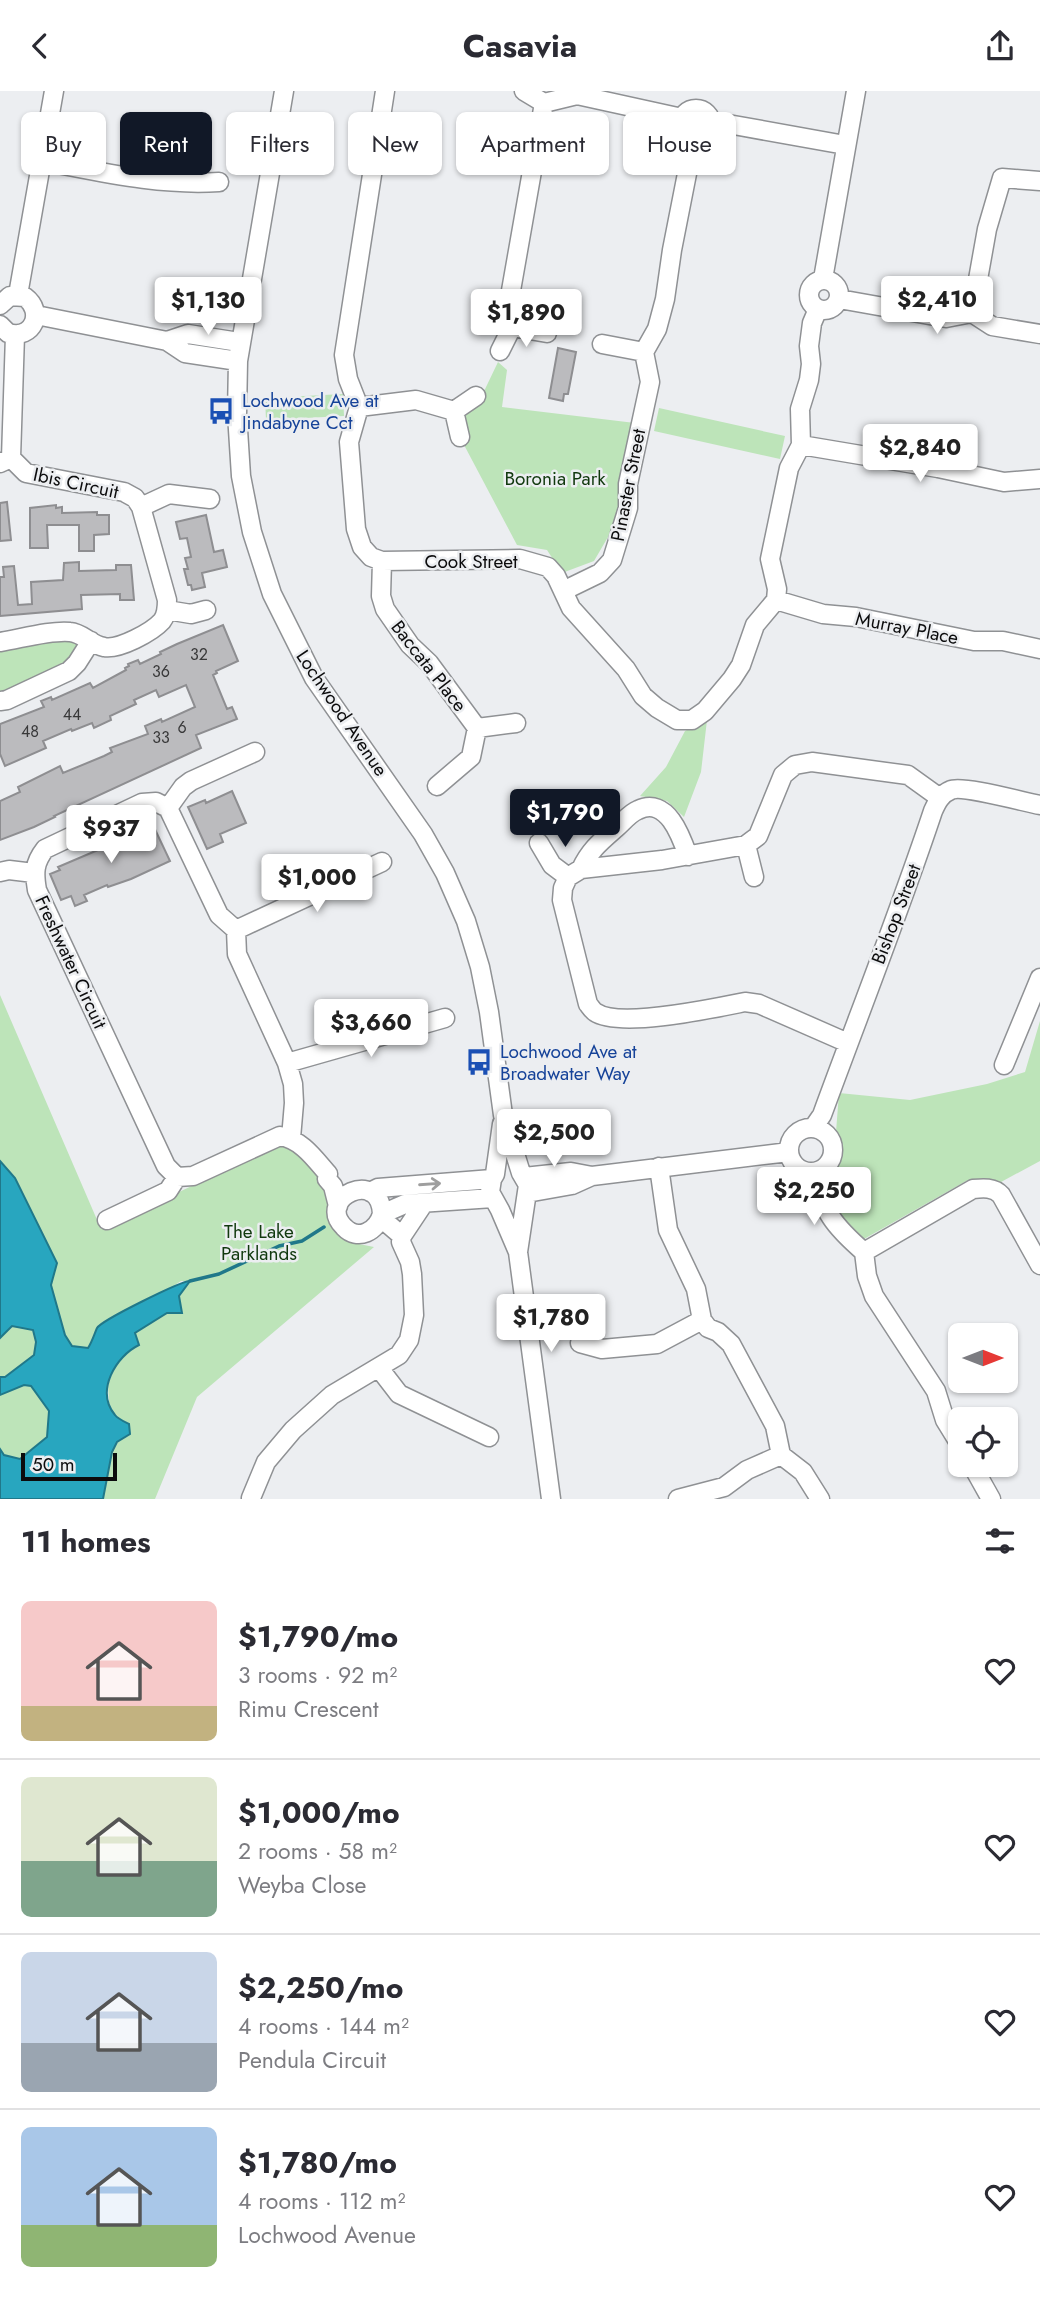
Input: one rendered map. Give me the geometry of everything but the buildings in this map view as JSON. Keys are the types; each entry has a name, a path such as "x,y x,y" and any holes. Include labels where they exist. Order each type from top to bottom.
{"street":[{"path":"50,112 54,91"},
{"name":"Lochwood Avenue","path":"284,91 239,342 237,414 242,476 252,533 272,594 314,678 342,721 398,796 445,873 466,921 480,967 489,1012 503,1115 524,1185 517,1252 551,1499"},
{"path":"382,561 371,557 362,547 355,529 349,442 359,407 348,379 344,355 385,91"},
{"path":"524,91 544,103 578,95 655,112"},
{"path":"823,279 856,91"},
{"path":"500,351 512,327 509,302 544,103"},
{"path":"688,112 699,109 704,112"},
{"path":"736,125 845,145"},
{"path":"106,173 148,181 186,184 219,182"},
{"path":"18,295 39,175"},
{"path":"602,344 644,352 657,329 665,299 687,175"},
{"path":"972,313 987,229 1002,178 1040,181"},
{"path":"823,279 836,285 839,299 837,304 828,310 818,309 810,302 809,291 814,283 823,279"},
{"path":"0,305 10,296 18,295 31,302 36,315 30,330 7,330"},
{"path":"839,299 946,318 972,313 992,326 1040,334"},
{"path":"776,600 777,589 770,559 789,468 801,445 800,409 809,380 812,323 818,309"},
{"path":"36,315 167,341 184,353 238,361"},
{"path":"512,327 547,333"},
{"name":"Ibis Circuit","path":"7,330 6,460 26,473 124,492 135,498 141,507 167,600 167,610"},
{"path":"167,341 188,334 239,342"},
{"name":"Pinaster Street","path":"563,591 600,573 612,560 628,508 628,484 650,382 644,352"},
{"path":"454,411 476,396"},
{"path":"359,407 416,400 454,411"},
{"path":"454,411 460,437"},
{"path":"801,445 1004,482 1040,479"},
{"name":"Ibis Circuit","path":"141,507 169,494 210,499"},
{"name":"Cook Street","path":"382,561 520,559 548,567 556,576 571,608 626,669 643,696 677,720 692,720 705,711 741,665 755,625 776,600"},
{"name":"Baccata Place","path":"382,561 381,596 386,608 410,645 429,663 478,729"},
{"name":"Murray Place","path":"776,600 823,614 856,617 974,641 1003,641 1040,649"},
{"path":"0,642 67,631 79,633 100,647 113,649 125,645 162,621 167,610 191,614 206,610"},
{"path":"0,701 69,671 91,641"},
{"name":"Baccata Place","path":"478,729 516,723"},
{"name":"Baccata Place","path":"437,786 471,757 478,729"},
{"path":"254,751 191,781 183,787 168,808 219,915 236,930 237,954 287,1063 293,1084 291,1138"},
{"path":"539,843 552,865 574,873 746,845 758,836 783,775 795,765 811,762 908,775 940,798 952,789 967,789 1040,805"},
{"name":"Bishop Street","path":"813,1128 822,1115 940,798"},
{"name":"Freshwater Circuit","path":"168,808 156,802 142,803 46,849 37,859 34,873 37,890 166,1167 177,1177"},
{"path":"688,856 678,828 663,811 650,807 637,810 590,851 563,888 562,900 588,1004 594,1012 604,1016 643,1019 745,1002 759,1005 848,1043"},
{"path":"746,845 754,877"},
{"path":"236,930 382,862"},
{"path":"0,872 9,870 34,873"},
{"path":"1004,1065 1040,978"},
{"path":"287,1063 445,1018"},
{"name":"Lochwood Avenue","path":"503,1115 494,1177 490,1185 517,1252"},
{"path":"813,1128 827,1135 833,1150 828,1164 814,1172 797,1167 789,1152 793,1138 805,1129 813,1128"},
{"path":"107,1220 168,1191 177,1177 193,1176 280,1136 302,1144 328,1174 333,1174 379,1201 382,1216 401,1239 412,1274 413,1329 409,1340 398,1355 332,1395 293,1430 266,1462 252,1499"},
{"path":"369,1232 377,1226 382,1216 405,1204 495,1200 512,1206 524,1185 571,1172 592,1176 789,1152"},
{"path":"659,1167 668,1230 696,1289 702,1320 708,1328 718,1332 731,1344 775,1426 781,1455 803,1472 820,1499"},
{"path":"338,1206 345,1195 377,1188 494,1177 508,1168 524,1185"},
{"path":"814,1172 822,1203 839,1230 864,1252 867,1276 874,1296 936,1391 948,1423"},
{"path":"328,1174 327,1179 333,1186 338,1206 338,1219 345,1229 357,1234 380,1234 396,1243 424,1203"},
{"path":"864,1252 973,1189 980,1188 992,1189 1001,1195 1040,1265"},
{"path":"580,1343 602,1349 657,1344 702,1320"},
{"path":"379,1368 399,1394 489,1437"},
{"path":"678,1499 724,1487 747,1470 781,1455"},
{"name":"Lochwood Avenue","path":"544,1461 544,1499"},
{"path":"979,1477 991,1499"}],"green space":[{"name":"Boronia Park","path":"498,362 507,370 502,407 635,423 620,479 621,505 615,525 594,561 562,573 547,550 517,545 463,443 461,423 465,411 476,408"},
{"path":"343,394 344,416 266,420 265,398"},
{"path":"659,408 785,436 780,459 654,431"},
{"path":"67,631 91,641 77,663 0,701 0,642"},
{"path":"707,720 701,772 684,817 667,801 640,796 666,767 685,731"},
{"name":"The Lake Parklands","path":"0,995 101,1229 278,1145 304,1157 314,1168 329,1194 343,1237 354,1243 374,1247 197,1397 155,1499 103,1499 112,1452 129,1424 115,1416 109,1403 108,1385 115,1365 135,1333 167,1313 189,1281 181,1281 96,1337 88,1348 72,1346 65,1335 51,1285 56,1263 15,1178 0,1161"},
{"path":"1040,1021 1040,1161 1001,1182 968,1180 864,1239 851,1233 827,1198 828,1181 840,1143 836,1132 839,1093 910,1100 987,1084 1025,1072"},
{"path":"12,1326 33,1330 36,1342 34,1355 5,1377 0,1377 0,1338"},
{"path":"24,1385 31,1386 49,1410 47,1437 20,1459 4,1455 0,1449 0,1395"}],"water":[{"path":"0,1161 15,1178 57,1263 51,1285 65,1335 72,1346 88,1348 97,1328 102,1324 158,1294 190,1281 179,1296 182,1313 167,1313 135,1333 139,1345 123,1357 111,1375 107,1395 109,1406 116,1416 129,1424 130,1434 117,1442 112,1452 103,1499 0,1499 0,1449 4,1455 20,1459 47,1437 49,1411 31,1386 24,1385 0,1395 0,1377 5,1377 34,1355 36,1342 33,1330 12,1326 0,1338"}],"waterway":[{"path":"190,1281 219,1274 279,1246 302,1241 324,1227"}],"place":[{"name":"Lochwood Ave at Jindabyne Cct","path":"221,411"},
{"name":"Lochwood Ave at Broadwater Way","path":"479,1062"}]}
